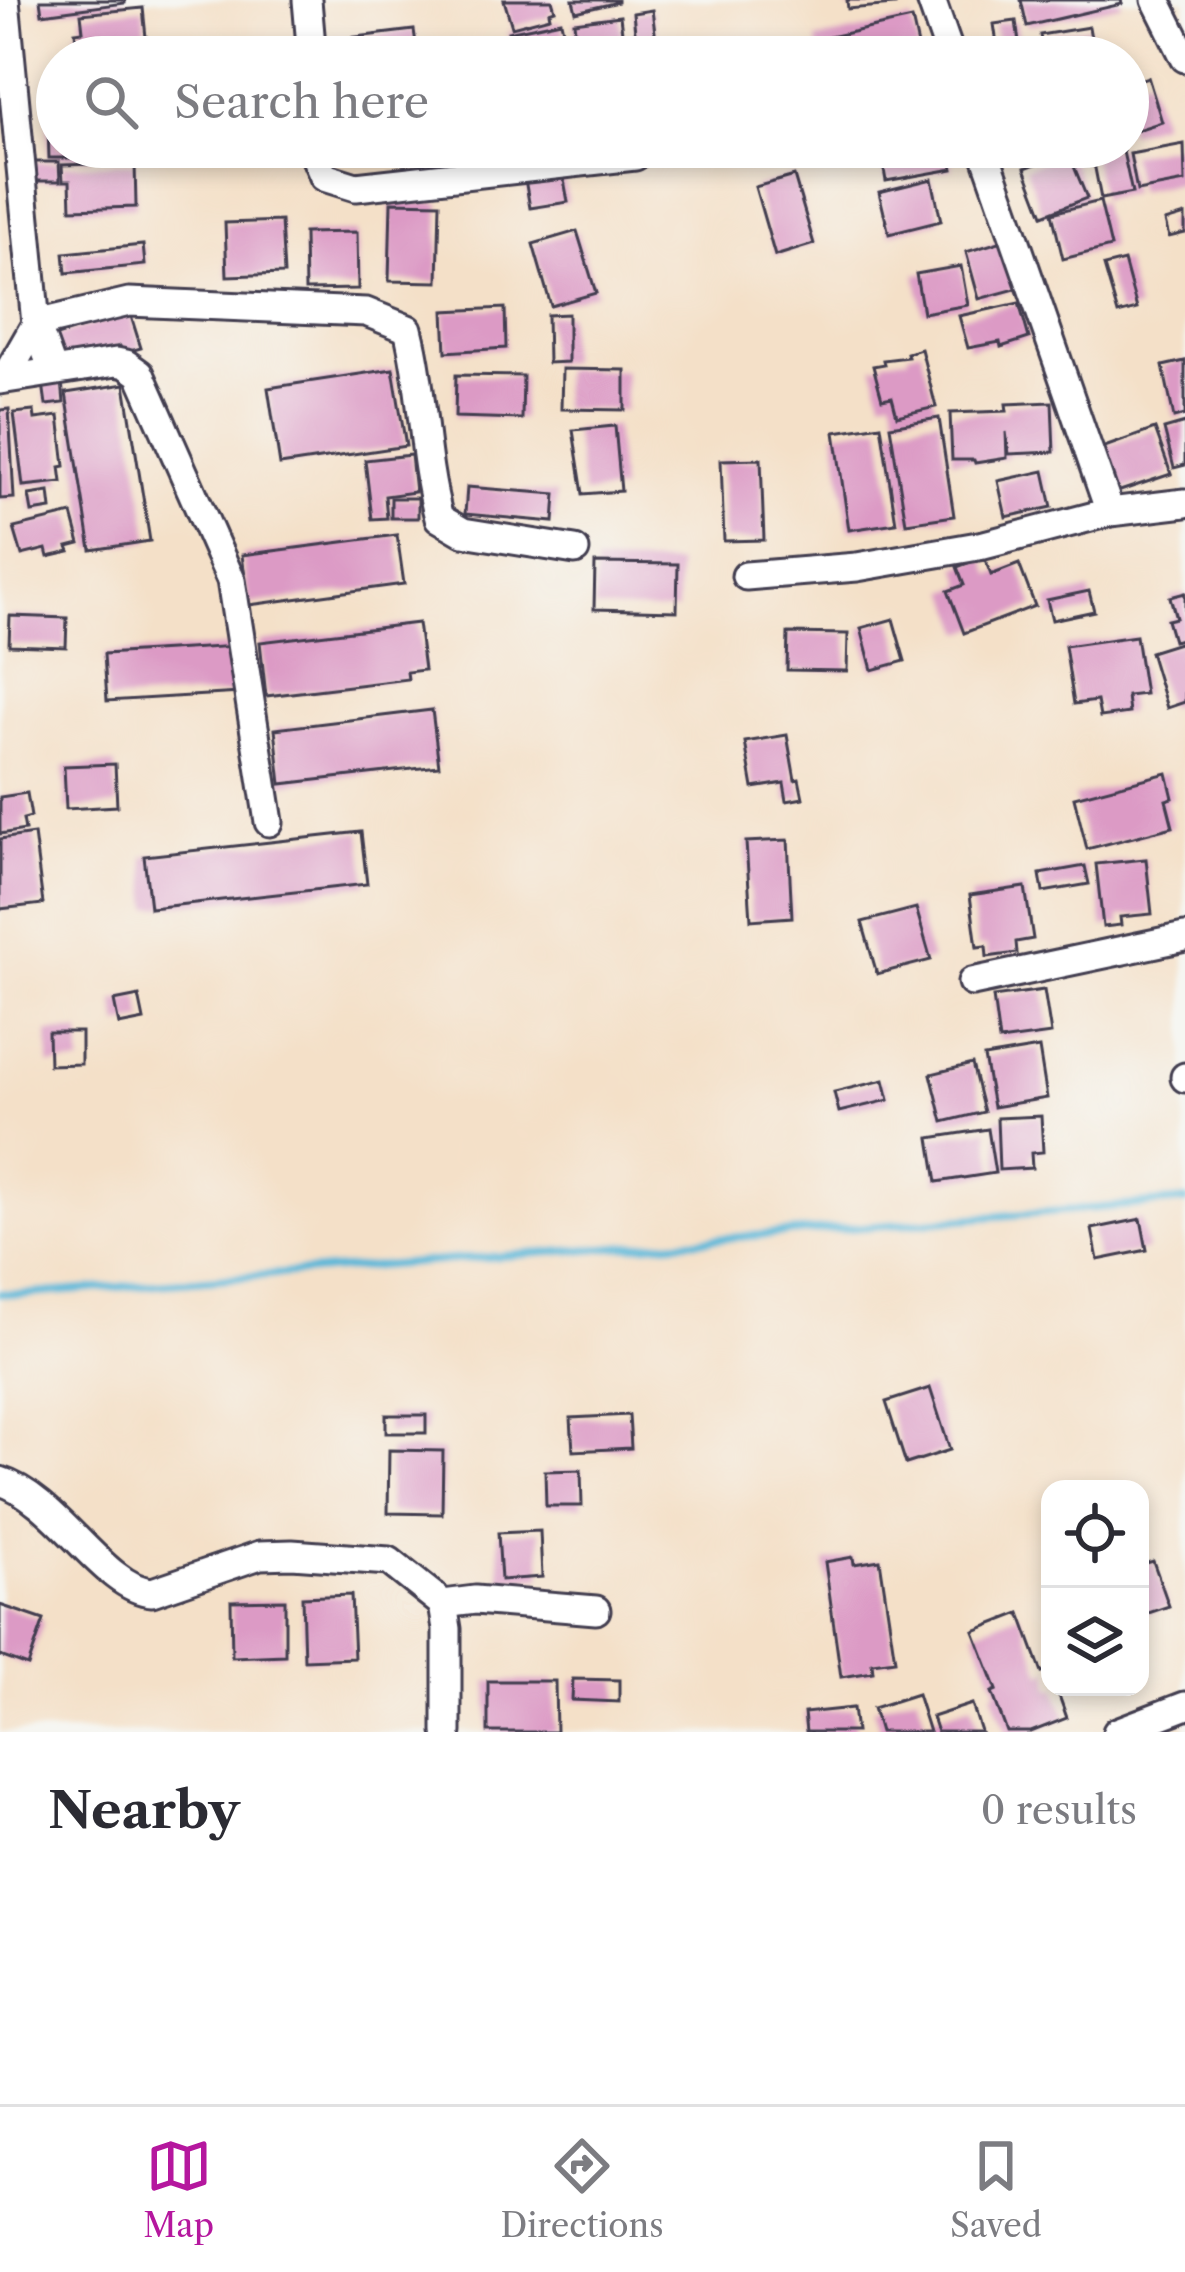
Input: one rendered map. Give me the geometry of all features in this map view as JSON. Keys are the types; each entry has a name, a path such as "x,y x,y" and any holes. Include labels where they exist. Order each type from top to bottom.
{"street":[{"path":"5,0 37,324 52,371"},
{"path":"307,0 310,36"},
{"path":"931,0 944,36"},
{"path":"1156,0 1185,58"},
{"path":"320,168 324,177 356,187 527,168"},
{"path":"990,168 1109,512"},
{"path":"3,379 37,324 129,302 366,312 408,329 421,381 430,483 439,518 463,532 575,550"},
{"path":"3,379 116,362 140,374 232,580 269,822"},
{"path":"746,576 878,563 984,544 1109,512 1185,503"},
{"path":"972,982 1185,937"},
{"path":"0,1481 65,1524 135,1591 152,1592 260,1555 389,1561 443,1604 447,1732"},
{"path":"443,1604 475,1600 596,1610"},
{"path":"1117,1732 1185,1706"}],"building":[{"path":"40,0 125,0 125,3 42,14"},
{"path":"504,0 552,0 555,10 549,12 550,17 512,27"},
{"path":"573,0 618,0 618,2 576,12"},
{"path":"847,0 894,0 895,5 848,9"},
{"path":"1021,0 1121,0 1122,4 1027,26"},
{"path":"143,8 146,36 75,36 83,31 81,14"},
{"path":"652,10 655,36 635,36 633,13"},
{"path":"620,16 622,36 576,36 574,22"},
{"path":"912,19 916,36 834,36"},
{"path":"561,21 564,36 509,36 508,32"},
{"path":"1016,21 1018,36 996,36 994,24"},
{"path":"1089,27 1091,36 1040,36"},
{"path":"414,30 415,36 365,36"},
{"path":"1149,80 1162,122 1149,126"},
{"path":"1184,144 1185,182 1137,191 1133,168 1149,168 1149,150"},
{"path":"32,162 36,168 59,168 60,181 33,181"},
{"path":"62,168 135,168 136,207 71,209 70,181 63,181"},
{"path":"884,168 953,168 953,169 886,181"},
{"path":"1025,168 1075,168 1087,198 1043,215"},
{"path":"1095,168 1127,168 1132,193 1101,199"},
{"path":"563,174 568,202 530,208 525,179"},
{"path":"794,176 814,244 775,256 755,187"},
{"path":"932,179 941,221 889,234 879,192"},
{"path":"1100,201 1111,247 1063,259 1052,213"},
{"path":"391,202 440,203 438,282 389,281"},
{"path":"1185,215 1185,233 1169,237 1165,221"},
{"path":"281,221 284,274 227,276 225,223"},
{"path":"577,231 596,293 551,306 533,244"},
{"path":"357,232 358,289 305,290 304,233"},
{"path":"1009,239 1023,287 979,299 966,252"},
{"path":"143,245 145,265 66,273 64,253"},
{"path":"1124,261 1137,309 1118,314 1104,266"},
{"path":"961,266 968,305 923,313 916,274"},
{"path":"1019,303 1029,338 1001,347 1000,342 968,348 959,316"},
{"path":"505,308 506,348 446,352 444,311"},
{"path":"130,313 141,348 123,353 120,346 59,366 50,338"},
{"path":"568,314 568,362 548,363 547,315"},
{"path":"921,349 936,407 897,416 892,397 882,399 873,366"},
{"path":"1185,361 1185,415 1174,418 1163,366"},
{"path":"393,369 406,446 280,465 268,388"},
{"path":"562,369 625,370 625,410 561,409"},
{"path":"456,375 523,376 522,419 455,417"},
{"path":"62,381 64,403 46,405 43,383"},
{"path":"125,384 150,541 91,550 66,393"},
{"path":"1052,402 1054,452 1009,454 1006,432 1007,458 975,463 952,460 950,413 1007,411 1006,404"},
{"path":"9,409 14,498 0,499 0,410"},
{"path":"34,411 35,419 59,416 65,466 60,467 62,482 23,486 14,413"},
{"path":"939,418 954,516 906,523 890,426"},
{"path":"1185,423 1185,465 1174,468 1164,429"},
{"path":"881,425 896,523 849,530 835,432"},
{"path":"615,426 621,491 583,494 573,430"},
{"path":"1155,429 1171,474 1114,493 1099,449"},
{"path":"411,455 415,492 385,496 387,518 372,519 365,460"},
{"path":"761,459 764,540 724,541 721,460"},
{"path":"1044,471 1052,507 1006,517 998,481"},
{"path":"467,487 556,494 554,522 465,514"},
{"path":"49,492 51,509 32,512 29,495"},
{"path":"391,498 418,498 418,518 391,518"},
{"path":"72,514 80,544 68,547 70,552 48,557 46,549 22,555 14,528"},
{"path":"397,535 404,584 249,605 242,555"},
{"path":"984,557 991,575 1019,564 1035,606 964,633 948,591 964,585 957,567"},
{"path":"595,563 678,564 677,611 594,609"},
{"path":"1089,591 1094,611 1052,620 1047,600"},
{"path":"1185,593 1185,638 1173,641 1167,620 1176,618 1170,597"},
{"path":"10,616 67,618 66,647 9,645"},
{"path":"893,619 905,661 872,670 861,628"},
{"path":"418,623 424,670 407,672 408,679 266,696 260,642"},
{"path":"788,633 848,634 847,671 787,670"},
{"path":"1136,636 1145,694 1127,696 1129,713 1100,717 1097,701 1074,704 1065,646"},
{"path":"1185,641 1185,702 1167,708 1150,652"},
{"path":"237,646 240,693 107,701 104,654"},
{"path":"432,710 439,766 281,784 275,729"},
{"path":"787,735 803,798 787,801 784,783 753,788 745,742"},
{"path":"115,764 117,806 66,809 64,766"},
{"path":"1167,773 1173,798 1166,800 1173,827 1087,849 1074,797"},
{"path":"27,793 31,817 23,819 25,830 0,834 0,797"},
{"path":"361,832 367,884 150,908 144,856"},
{"path":"34,834 43,904 0,909 0,839"},
{"path":"788,840 792,917 751,920 746,842"},
{"path":"1146,859 1152,914 1120,917 1121,925 1103,927 1096,864"},
{"path":"1085,866 1089,884 1043,892 1040,874"},
{"path":"1025,887 1033,939 1016,942 1017,953 987,957 986,946 977,947 970,895"},
{"path":"916,908 931,960 877,974 862,922"},
{"path":"1044,990 1051,1034 999,1041 993,997"},
{"path":"139,996 144,1020 119,1025 114,1001"},
{"path":"48,1032 81,1032 81,1064 49,1065"},
{"path":"1039,1048 1047,1098 993,1107 984,1057"},
{"path":"972,1064 984,1112 943,1122 931,1074"},
{"path":"884,1080 889,1100 839,1112 834,1092"},
{"path":"1041,1116 1043,1152 1031,1153 1032,1168 999,1170 997,1118"},
{"path":"988,1129 995,1173 937,1182 930,1138"},
{"path":"1141,1219 1147,1250 1098,1260 1092,1229"},
{"path":"930,1388 950,1450 906,1464 886,1402"},
{"path":"386,1415 426,1415 426,1433 386,1433"},
{"path":"629,1415 631,1448 573,1451 571,1418"},
{"path":"389,1450 443,1451 442,1514 388,1513"},
{"path":"581,1470 582,1506 546,1506 545,1471"},
{"path":"540,1531 542,1577 501,1580 498,1533"},
{"path":"853,1557 854,1564 880,1560 895,1660 872,1663 873,1672 841,1677 825,1562"},
{"path":"1153,1561 1169,1606 1149,1613 1149,1588 1149,1562"},
{"path":"351,1595 354,1658 304,1660 302,1597"},
{"path":"285,1600 285,1655 232,1657 231,1601"},
{"path":"0,1605 44,1620 28,1666 0,1656"},
{"path":"1020,1613 1041,1670 1041,1696 1059,1696 1067,1718 1031,1732 1007,1732 974,1631"},
{"path":"573,1679 619,1680 619,1702 572,1700"},
{"path":"488,1681 555,1681 556,1732 488,1732"},
{"path":"917,1694 929,1732 880,1732 873,1708"},
{"path":"972,1704 981,1732 937,1732 932,1717"},
{"path":"853,1708 856,1732 806,1732 804,1713"}],"waterway":[{"path":"0,1293 1185,1201"}]}
